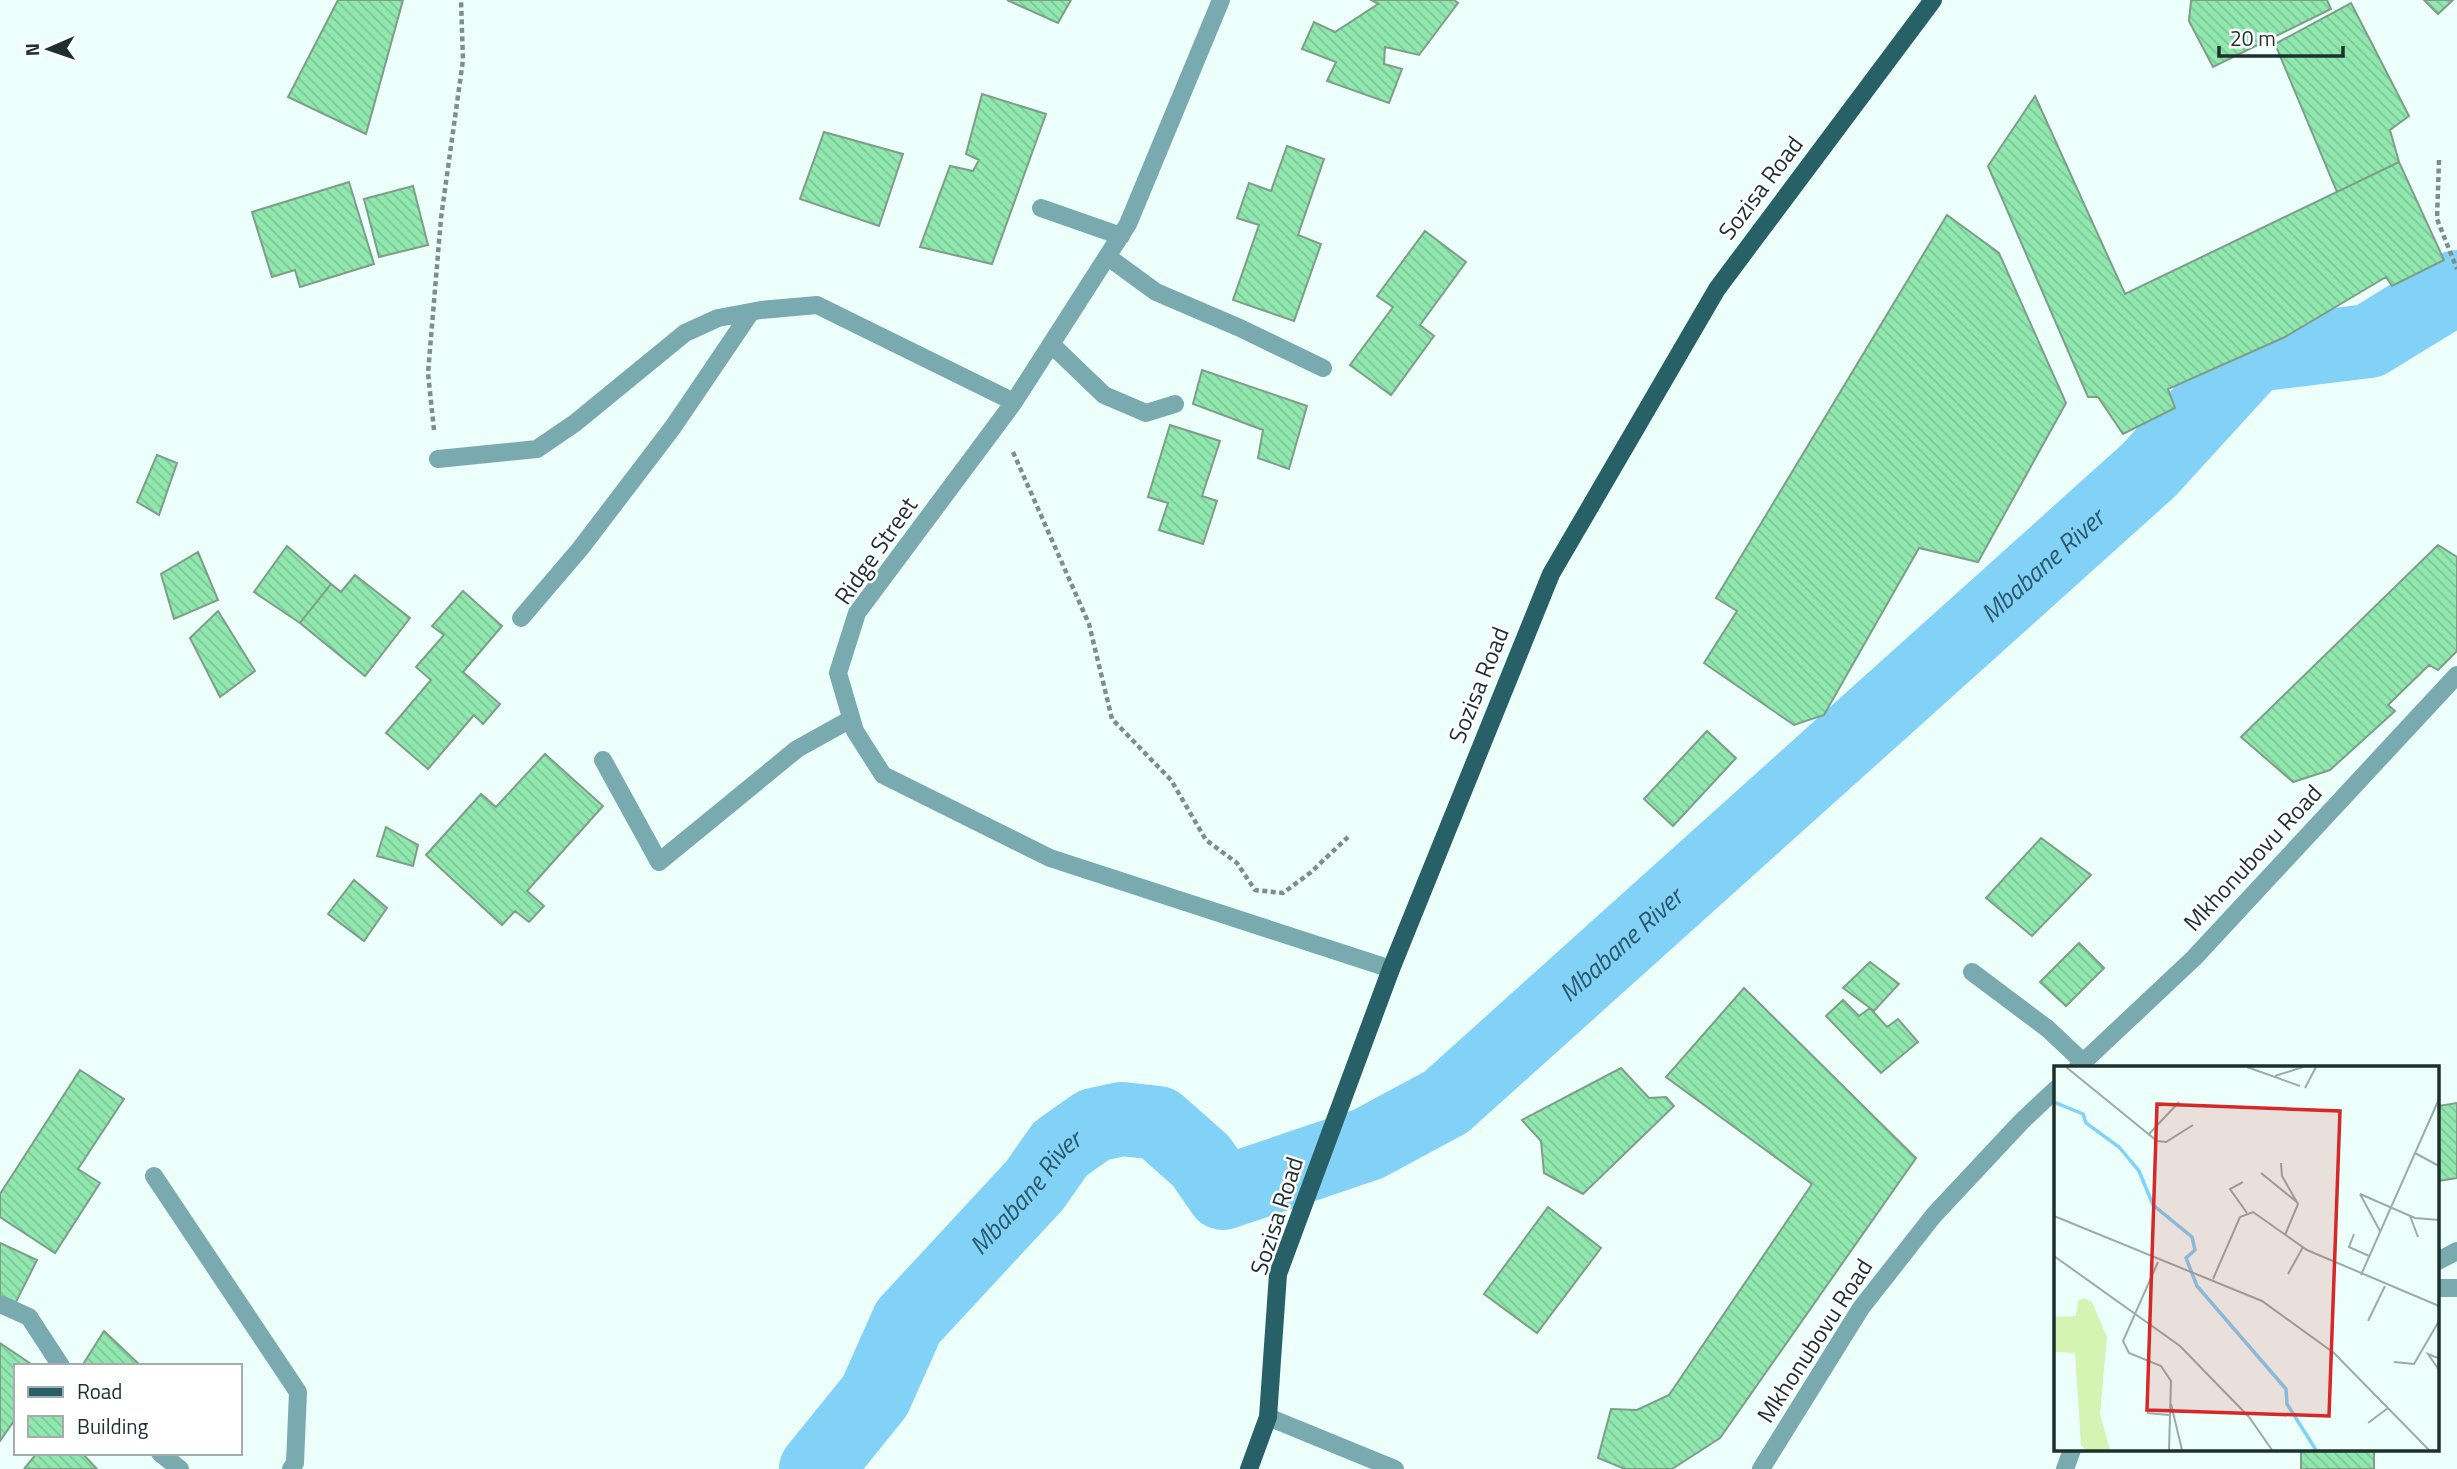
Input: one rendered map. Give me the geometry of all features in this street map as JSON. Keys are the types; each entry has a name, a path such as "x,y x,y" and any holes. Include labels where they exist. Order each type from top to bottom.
{"main road":[{"name":"Sozisa Road","path":"1249,1469 1268,1417 1278,1274 1391,969 1551,574 1717,289 1933,0"}],"street":[{"name":"Ridge Street","path":"1221,0 1128,225 1014,402 857,613 838,673 855,731 883,775 1050,859 1391,969"},
{"path":"1041,208 1121,236"},
{"path":"1108,257 1156,292 1323,368"},
{"path":"438,459 537,449 575,423 685,333 718,318 817,305 1014,402"},
{"path":"521,618 580,549 673,427 751,312"},
{"path":"1052,345 1104,395 1146,413 1175,404"},
{"name":"Mkhonubovu Road","path":"2080,1065 2194,958 2457,675"},
{"path":"603,760 659,862 796,749 851,719"},
{"path":"1972,972 2048,1029 2080,1065"},
{"name":"Mkhonubovu Road","path":"1761,1469 1861,1308 1934,1215 2054,1090"},
{"path":"153,1176 298,1392 295,1463 291,1469"},
{"path":"2440,1260 2457,1251"},
{"path":"0,1304 29,1317 60,1364"},
{"path":"1268,1417 1395,1469"},
{"path":"2065,1469 2072,1452"},
{"path":"162,1455 180,1469"}],"path":[{"path":"438,459 428,373 442,218 463,60 461,0"},
{"path":"2439,159 2437,219 2457,269"},
{"path":"1000,422 1089,624 1112,719 1171,780 1206,840 1237,863 1255,890 1283,893 1310,873 1348,837"}],"building":[{"path":"338,0 403,0 366,134 288,97"},
{"path":"1007,0 1071,0 1058,23"},
{"path":"1371,0 1454,0 1458,3 1419,55 1385,47 1384,64 1402,69 1389,103 1327,81 1336,62 1302,49 1314,22 1335,32 1378,4"},
{"path":"2193,0 2327,0 2331,9 2213,67 2189,21"},
{"path":"2424,0 2453,0 2438,14"},
{"path":"2351,3 2409,116 2390,130 2399,162 2337,192 2275,44"},
{"path":"982,94 1046,114 992,264 920,247 950,166 973,171 979,160 966,154"},
{"path":"2035,96 2125,294 2399,162 2444,260 2392,286 2386,277 2285,337 2168,389 2175,408 2123,434 2098,397 2088,397 1988,166"},
{"path":"824,132 903,154 879,226 800,199"},
{"path":"1287,146 1324,159 1298,235 1321,244 1294,321 1233,300 1259,225 1237,218 1249,183 1271,191"},
{"path":"349,182 374,264 300,287 295,270 272,277 252,212"},
{"path":"413,186 428,245 379,257 364,199"},
{"path":"1947,215 1999,253 2066,403 1978,562 1919,548 1824,715 1794,725 1704,663 1737,611 1716,598"},
{"path":"1425,231 1466,262 1420,325 1434,336 1391,395 1350,365 1393,307 1377,296"},
{"path":"1202,370 1307,406 1289,469 1258,458 1263,430 1193,404"},
{"path":"1170,425 1220,441 1202,496 1217,501 1203,544 1159,530 1168,503 1148,497"},
{"path":"157,455 177,463 159,515 137,502"},
{"path":"2438,545 2457,557 2457,651 2438,670 2429,665 2388,705 2395,711 2330,770 2293,782 2241,737"},
{"path":"287,546 331,584 300,623 254,592"},
{"path":"198,552 218,600 174,619 161,574"},
{"path":"355,575 410,618 365,676 300,623 331,584 341,592"},
{"path":"463,591 502,626 463,672 500,704 483,724 474,715 428,769 386,733 431,680 416,667 444,635 432,626"},
{"path":"218,611 255,671 220,697 190,638"},
{"path":"1707,731 1736,758 1673,826 1644,799"},
{"path":"545,754 603,806 527,891 544,906 529,922 515,911 502,925 426,855 481,794 496,807"},
{"path":"386,827 418,845 413,866 377,856"},
{"path":"2041,838 2091,875 2032,936 1986,898"},
{"path":"354,880 387,908 364,941 328,914"},
{"path":"2079,943 2104,968 2066,1006 2040,982"},
{"path":"1870,962 1899,984 1874,1011 1843,988"},
{"path":"1744,988 1916,1158 1720,1438 1672,1469 1625,1469 1598,1458 1611,1409 1637,1410 1669,1395 1812,1184 1666,1077"},
{"path":"1843,1000 1859,1016 1870,1008 1887,1027 1898,1019 1918,1042 1881,1073 1826,1016"},
{"path":"1621,1068 1649,1098 1666,1097 1674,1106 1583,1194 1544,1173 1541,1141 1522,1120"},
{"path":"80,1070 124,1099 78,1169 100,1183 55,1253 0,1217 0,1194"},
{"path":"2457,1103 2457,1178 2440,1181 2440,1106"},
{"path":"1548,1207 1601,1248 1537,1333 1484,1294"},
{"path":"0,1243 37,1260 15,1304 0,1297"},
{"path":"104,1331 139,1364 83,1364"},
{"path":"0,1343 31,1364 14,1364 14,1421 0,1441"},
{"path":"2301,1452 2374,1452 2374,1469 2301,1469"},
{"path":"35,1455 84,1455 97,1469 24,1469"}],"waterway":[{"name":"Mbabane River","path":"816,1469 875,1396 908,1322 1035,1185 1060,1149 1094,1125 1122,1119 1158,1123 1201,1161 1223,1193 1368,1144 1446,1102 2149,470 2254,355 2369,341 2457,287"}]}
